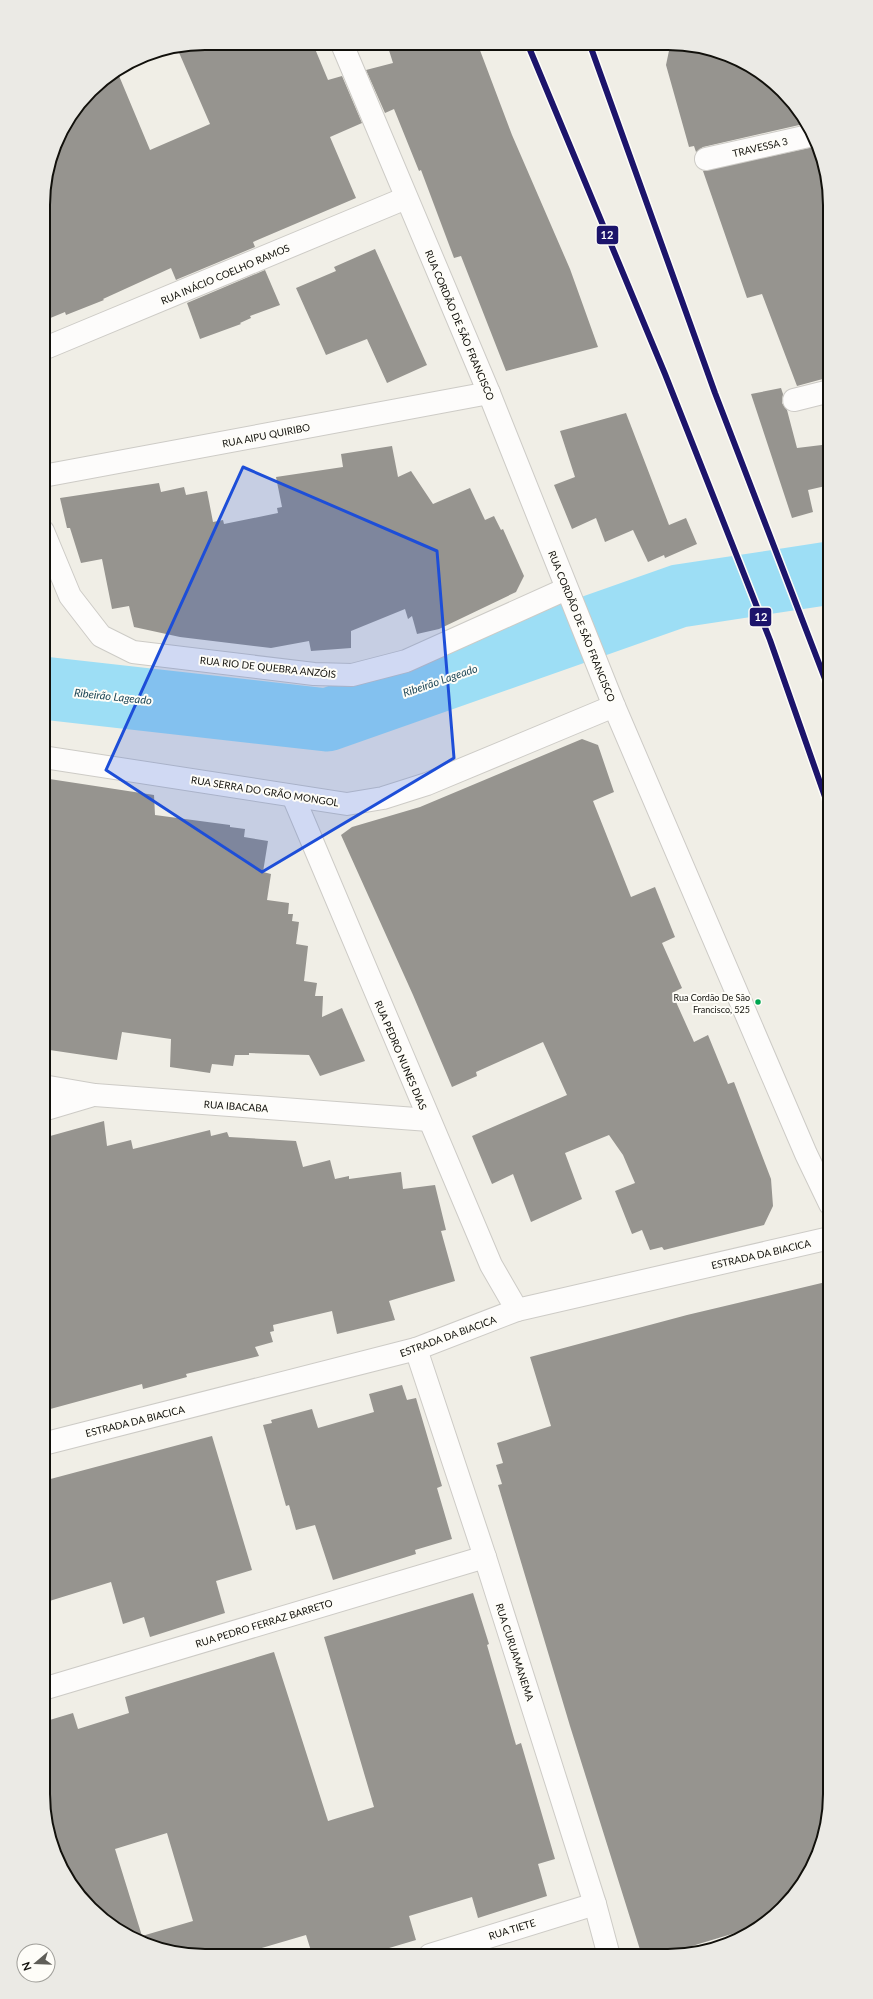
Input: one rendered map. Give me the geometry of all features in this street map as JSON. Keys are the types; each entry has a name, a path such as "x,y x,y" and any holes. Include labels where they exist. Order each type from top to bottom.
{"street":[{"name":"RUA CORDÃO DE SÃO FRANCISCO","path":"344,50 489,393 576,615 614,706 806,1154 823,1189"},
{"name":"TRAVESSA 3","path":"706,159 807,136"},
{"name":"RUA INÁCIO COELHO RAMOS","path":"50,347 406,198"},
{"name":"RUA AIPU QUIRIBO","path":"50,475 489,393"},
{"path":"794,400 823,394"},
{"name":"RUA RIO DE QUEBRA ANZÓIS","path":"50,548 70,596 101,636 132,652 314,674 352,675 406,662 566,589"},
{"name":"RUA SERRA DO GRÃO MONGOL","path":"50,757 347,804 382,798 427,784 614,706"},
{"name":"RUA PEDRO NUNES DIAS","path":"293,796 491,1265 517,1310"},
{"name":"RUA IBACABA","path":"50,1087 95,1095 429,1120"},
{"path":"50,1108 95,1095"},
{"name":"ESTRADA DA BIACICA","path":"50,1442 416,1349 517,1310 823,1240"},
{"name":"RUA CURUAMANEMA","path":"416,1349 485,1556 595,1904 607,1949"},
{"name":"RUA PEDRO FERRAZ BARRETO","path":"50,1687 485,1556"},
{"name":"RUA TIETE","path":"446,1949 595,1904"}],"highlighted area":[{"path":"243,467 437,551 454,758 262,872 106,770"}],"building":[{"path":"194,50 316,50 328,80 342,76 362,123 330,137 356,198 253,242 255,247 176,280 171,268 103,299 104,300 66,315 65,312 50,318 51,184 55,165 62,145 82,110 95,95 119,76 150,150 210,124 179,52"},
{"path":"389,50 480,50 512,135 570,269 598,347 506,371 461,256 454,258 421,170 419,171 394,109 385,113 366,70 393,63"},
{"path":"669,50 699,53 728,62 746,71 770,88 791,110 801,125 703,147 696,152 694,146 689,147 666,65"},
{"path":"812,147 818,165 823,194 823,379 797,386 762,294 747,298 703,171"},
{"path":"375,249 427,365 387,383 367,339 326,355 296,288 336,271 334,267"},
{"path":"265,270 280,305 250,316 251,318 240,323 241,324 200,339 187,303"},
{"path":"781,388 783,394 782,403 787,410 797,448 823,445 823,487 808,490 813,512 792,518 751,394"},
{"path":"626,413 669,525 686,518 697,544 665,558 664,555 648,562 633,530 605,542 596,518 572,529 554,485 575,477 560,431"},
{"path":"392,446 398,477 411,471 433,504 470,488 485,520 494,516 501,530 503,529 524,576 516,592 439,629 417,634 412,616 408,619 405,609 351,631 351,648 311,651 309,641 271,648 180,637 134,627 129,606 112,609 102,559 81,563 70,528 67,528 60,498 159,483 161,492 184,487 186,495 207,491 213,522 223,520 224,524 278,513 277,508 282,507 276,477 343,467 341,454"},
{"path":"582,739 598,745 614,792 593,801 631,897 655,887 675,937 662,943 682,988 672,993 694,1042 708,1035 728,1084 734,1082 771,1179 773,1206 764,1225 664,1250 662,1247 650,1250 642,1230 632,1234 615,1191 635,1183 623,1155 609,1135 565,1153 582,1199 531,1222 513,1174 492,1184 472,1136 567,1095 543,1042 476,1072 477,1076 452,1087 413,995 341,835 352,827 420,807"},
{"path":"50,779 154,795 155,815 230,825 230,827 245,829 244,837 268,841 263,872 271,874 267,900 289,903 288,914 293,914 292,921 299,922 296,944 308,946 304,981 317,983 315,996 323,996 322,1017 342,1008 365,1061 320,1076 309,1055 249,1053 249,1055 235,1055 233,1066 212,1064 210,1073 170,1067 171,1039 122,1032 117,1060 50,1050"},
{"path":"104,1121 107,1146 131,1140 133,1149 210,1130 211,1136 227,1132 229,1137 296,1141 303,1167 330,1160 335,1179 349,1176 349,1179 401,1172 403,1189 435,1185 446,1230 441,1231 455,1281 389,1301 395,1320 337,1334 332,1311 273,1325 274,1331 270,1332 273,1342 255,1347 259,1356 186,1374 187,1377 143,1389 142,1384 50,1409 50,1136"},
{"path":"823,1283 823,1805 818,1834 807,1863 791,1889 778,1904 763,1917 739,1932 692,1946 693,1947 679,1949 640,1949 570,1726 498,1485 502,1484 496,1465 503,1463 497,1443 551,1426 530,1357 687,1315"},
{"path":"402,1385 407,1400 416,1398 442,1486 437,1488 452,1539 415,1550 416,1554 333,1580 315,1525 296,1530 289,1505 286,1506 263,1425 272,1423 271,1420 312,1409 318,1428 374,1412 369,1394"},
{"path":"212,1436 252,1570 216,1581 225,1613 150,1637 144,1617 123,1624 111,1582 50,1601 50,1479"},
{"path":"473,1593 489,1644 487,1645 516,1745 521,1743 555,1859 538,1864 547,1896 478,1918 472,1897 409,1916 416,1940 386,1949 310,1949 306,1935 259,1949 194,1949 165,1944 145,1937 142,1936 193,1921 167,1833 115,1849 142,1936 127,1928 103,1911 82,1889 66,1863 58,1844 50,1805 50,1720 73,1713 78,1729 129,1713 125,1697 274,1652 328,1821 374,1807 324,1637"}],"waterway":[{"name":"Ribeirão Lageado","path":"50,689 327,720 679,596 823,574"}],"transit line":[{"name":"12","path":"530,50 665,374 770,640 823,791"},
{"name":"12","path":"592,50 715,393 823,674"}],"place":[{"name":"Rua Cordão De São Francisco, 525","path":"758,1002"}]}
